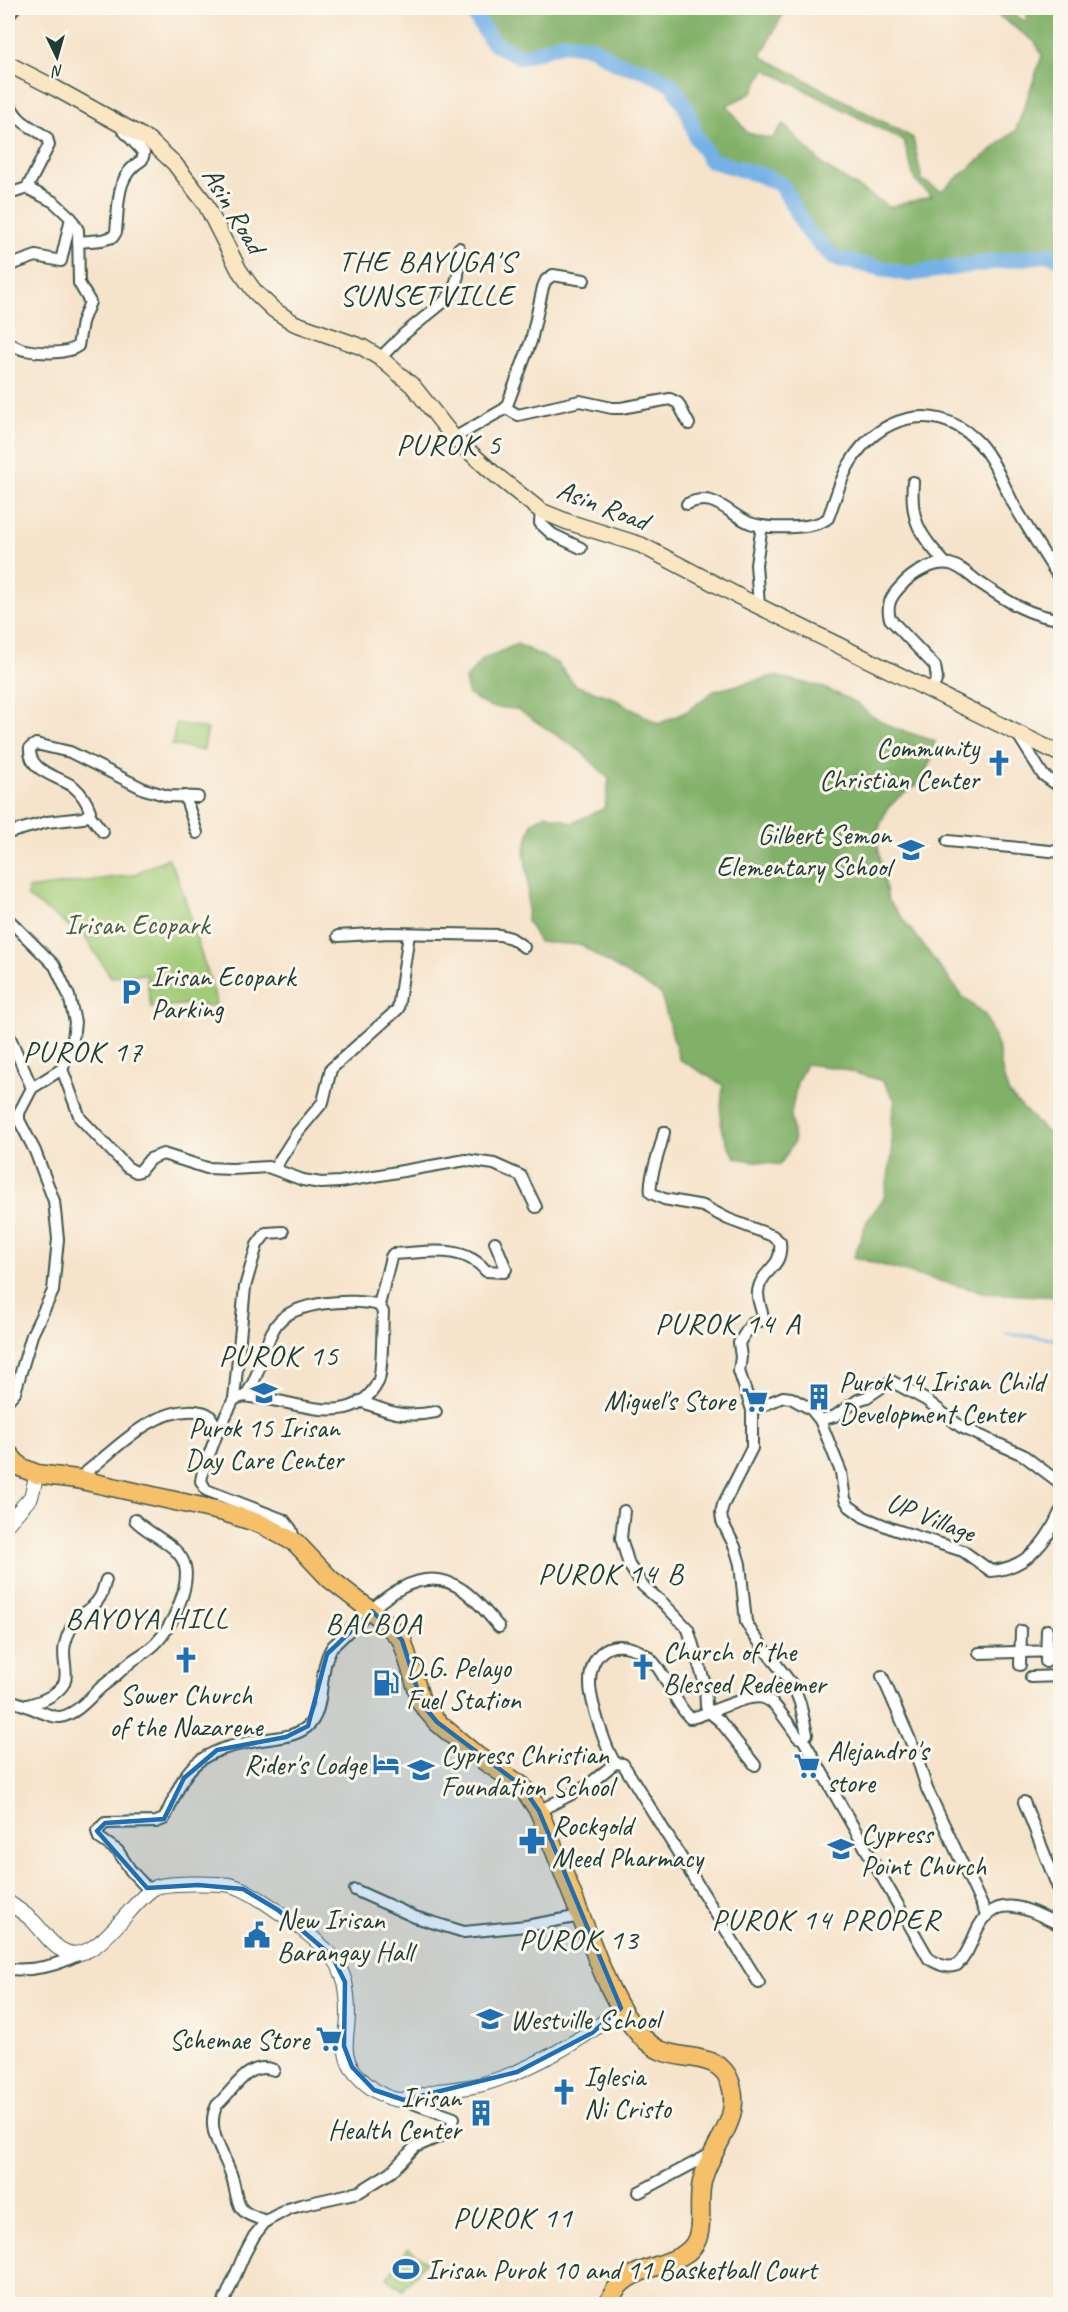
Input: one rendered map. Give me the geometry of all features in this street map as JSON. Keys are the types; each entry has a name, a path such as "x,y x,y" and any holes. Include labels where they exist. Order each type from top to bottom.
{"highway":[{"path":"8,1454 20,1467 38,1474 77,1479 224,1512 261,1524 296,1543 330,1579 372,1611 402,1640 422,1704 437,1722 477,1756 522,1786 539,1811 581,1917 621,2008 640,2034 661,2050 702,2059 717,2065 726,2073 732,2087 733,2105 730,2121 712,2154 702,2181 699,2234 694,2245 687,2253 674,2260 641,2271 623,2281 612,2292 609,2304"}],"main road":[{"name":"Asin Road","path":"8,64 148,140 185,176 210,212 239,270 255,292 274,310 294,323 362,348 381,358 413,386 454,438 541,511 640,545 1060,754"}],"street":[{"path":"8,17 14,8"},
{"path":"8,101 16,117 26,126 47,138 49,145 27,188 15,192 8,191"},
{"path":"78,242 113,237 116,232 124,175 142,160 144,153 113,120"},
{"path":"8,342 28,351 70,351 78,346 82,322 90,302 79,283 78,230 71,218 54,202 27,188"},
{"path":"8,266 36,256 61,261 71,218"},
{"path":"381,358 404,334 446,300 458,276 459,248"},
{"path":"454,438 507,408 531,341 539,299 546,280 553,275 584,280"},
{"path":"507,408 518,415 580,401 621,408 670,399 678,403 689,424"},
{"path":"687,504 697,499 708,499 744,520 762,526 822,523 828,518 850,463 880,429 900,420 916,417 944,420 954,423 975,438 990,458 1015,505 1060,579"},
{"path":"914,482 912,501 914,519 919,530 945,563"},
{"path":"541,511 540,523 547,531 581,548"},
{"path":"759,606 756,564 762,526"},
{"path":"932,690 937,678 935,666 890,619 889,604 892,597 910,576 933,565 945,563 959,568 1018,608 1060,619"},
{"path":"1015,730 1043,775 1060,787"},
{"path":"103,832 89,814 89,808 73,786 45,772 32,760 29,752 33,746 36,744 70,752 144,789 168,796 198,797"},
{"path":"185,796 196,833"},
{"path":"8,832 34,824 83,818 89,814"},
{"path":"948,841 1060,852"},
{"path":"8,919 55,966 69,996 75,1022 74,1037 68,1059 62,1069 32,1088 22,1105 19,1120 49,1185 57,1218 58,1239 53,1291 32,1335 15,1392 8,1400"},
{"path":"338,936 389,933 500,935 511,938 525,947"},
{"path":"274,1169 297,1133 323,1102 332,1070 351,1049 398,1009 409,934"},
{"path":"8,1033 32,1088"},
{"path":"62,1069 80,1118 131,1170 140,1170 150,1159 163,1154 207,1168 259,1167 274,1169 303,1180 321,1183 382,1176 455,1161 481,1162 508,1169 521,1176 536,1207"},
{"path":"664,1132 649,1185 651,1193 664,1199 703,1206 728,1219 773,1236 780,1242 779,1260 759,1285 758,1300 763,1320 751,1324 739,1343 741,1357 739,1371 752,1410 752,1448 723,1505 721,1514 740,1564 746,1622 794,1686 807,1734 803,1739"},
{"path":"283,1232 267,1233 257,1245 245,1287 234,1399 218,1431 202,1471 201,1481 206,1490 284,1520 291,1529 296,1543"},
{"path":"234,1399 246,1396 323,1410 340,1410 360,1401 379,1380 383,1312 379,1305 393,1254 452,1251 479,1263 486,1271 504,1272 506,1269 495,1242"},
{"path":"246,1396 262,1364 278,1322 288,1315 330,1301 367,1302 379,1305"},
{"path":"820,1420 835,1416 886,1382 891,1382 926,1400 961,1427 1023,1455 1060,1483"},
{"name":"UP Village","path":"752,1410 783,1396 811,1409 820,1420 841,1472 845,1498 849,1506 864,1516 894,1529 963,1551 991,1571 1008,1567 1034,1552 1051,1533 1060,1512"},
{"path":"360,1401 402,1415 413,1416 436,1412"},
{"path":"77,1479 143,1428 162,1417 184,1411 204,1412 209,1415 218,1431"},
{"path":"8,1523 31,1497 38,1474"},
{"path":"624,1511 621,1538 629,1565 643,1586 688,1629 705,1684 704,1698 709,1712 720,1720 755,1765"},
{"path":"8,1700 55,1717 66,1714 85,1704 132,1661 157,1642 166,1629 186,1585 185,1564 177,1553 163,1541 144,1530 135,1520"},
{"path":"27,1705 39,1702 64,1684 66,1673 63,1660 64,1645 70,1630 79,1617 87,1613 100,1597 106,1580"},
{"path":"223,2304 244,2255 266,2221 301,2205 359,2192 391,2172 415,2147 441,2136 451,2127 454,2118 404,2100 388,2097 374,2090 352,2067 344,2046 348,2014 345,1982 338,1964 278,1910 243,1889 230,1885 165,1885 147,1888 131,1871 118,1851 99,1838 97,1832 105,1822 156,1822 164,1819 184,1778 204,1757 217,1750 286,1737 308,1726 315,1717 327,1654 390,1594 409,1583 447,1582 462,1589 499,1627"},
{"path":"1046,1657 1047,1630"},
{"path":"1020,1665 1021,1631"},
{"path":"615,1763 590,1693 595,1658 601,1650 614,1646 641,1652 658,1670 687,1715 692,1718 749,1697 764,1697 773,1704 798,1737 803,1739 929,1959 949,1967 957,1965 966,1954 979,1927 994,1909 1008,1906 1033,1912 1060,1925"},
{"path":"979,1653 1021,1652 1046,1657 1060,1651"},
{"path":"882,1676 915,1751 927,1789 987,1916"},
{"path":"1031,1677 1060,1676"},
{"path":"539,1811 587,1786 615,1763 622,1764 759,1983"},
{"path":"1024,1802 1060,1893"},
{"path":"8,1969 40,1969 81,1953 98,1942 155,1888"},
{"path":"356,1890 415,1917 464,1932 526,1926 581,1917"},
{"path":"8,1902 32,1920 60,1949 71,1954 81,1953"},
{"path":"404,2100 483,2084 517,2072 592,2032 621,2008"},
{"path":"266,2221 246,2213 239,2206 232,2177 215,2134 213,2112 252,2069 266,2066 274,2070"},
{"path":"639,2192 712,2154"}],"highlighted area":[{"path":"372,1611 402,1640 422,1704 437,1722 522,1786 539,1811 621,2008 592,2033 517,2072 404,2100 374,2090 352,2067 344,2046 345,1982 332,1956 278,1910 243,1889 198,1885 147,1888 97,1831 105,1823 164,1819 184,1778 217,1750 286,1737 308,1726 327,1654"}],"green space":[{"path":"470,8 786,8 761,56 913,138 922,180 941,191 1016,130 1042,56 1035,42 988,8 1006,8 1026,22 1027,12 1021,8 1060,8 1060,259 1050,254 908,274 834,258 807,231 782,185 763,176 710,160 696,137 689,114 673,85 644,70 616,63 592,47 563,43 521,57 493,43","holes":["765,69 904,141 915,181 932,196 889,207 824,166 783,124 772,139 747,133 727,105 752,93"]},
{"path":"517,644 557,663 575,685 611,697 658,724 688,711 714,691 774,676 822,687 857,703 870,715 891,727 935,741 932,758 924,774 916,786 900,796 886,810 876,836 888,900 963,997 985,1015 998,1046 1003,1076 1009,1094 1041,1127 1060,1142 1060,1297 987,1293 854,1257 867,1221 884,1198 892,1156 891,1123 895,1100 883,1081 838,1068 806,1064 797,1082 791,1114 794,1142 780,1165 736,1158 721,1123 723,1085 679,1059 661,994 582,945 539,942 527,921 528,877 524,853 532,823 546,814 572,823 605,808 609,779 583,753 517,709 490,707 469,695 465,680 481,660"},
{"path":"176,723 208,729 203,751 172,745"},
{"name":"Irisan Ecopark","path":"168,858 182,890 216,1005 190,1008 188,1004 151,1008 146,974 111,977 85,937 28,897 28,889 133,875"},
{"name":"Irisan Purok 10 and 11 Basketball Court","path":"408,2248 426,2261 403,2290 387,2278"}],"waterway":[{"path":"470,8 493,43 521,57 563,43 592,47 616,63 644,70 673,85 689,114 696,137 710,160 763,176 782,185 807,231 834,258 908,274 1050,254 1060,259"},
{"path":"1006,1334 1055,1339"}],"place":[{"name":"Community Christian Center","path":"999,763"},
{"name":"Gilbert Semon Elementary School","path":"911,850"},
{"name":"Irisan Ecopark Parking","path":"131,992"},
{"name":"Purok 15 Irisan Day Care Center","path":"264,1393"},
{"name":"Purok 14 Irisan Child Development Center","path":"819,1397"},
{"name":"Miguel's Store","path":"755,1400"},
{"name":"Sower Church of the Nazarene","path":"186,1660"},
{"name":"Church of the Blessed Redeemer","path":"643,1667"},
{"name":"D.G. Pelayo Fuel Station","path":"386,1683"},
{"name":"Rider's Lodge","path":"386,1764"},
{"name":"Alejandro's store","path":"807,1766"},
{"name":"Cypress Christian Foundation School","path":"421,1770"},
{"name":"Rockgold Meed Pharmacy","path":"532,1841"},
{"name":"Cypress Point Church","path":"841,1849"},
{"name":"New Irisan Barangay Hall","path":"257,1935"},
{"name":"Westville School","path":"490,2019"},
{"name":"Schemae Store","path":"329,2039"},
{"name":"Iglesia Ni Cristo","path":"564,2092"},
{"name":"Irisan Health Center","path":"481,2113"},
{"name":"Irisan Purok 10 and 11 Basketball Court","path":"406,2269"}],"district":[{"name":"THE BAYUGA'S SUNSETVILLE","path":"427,278"},
{"name":"PUROK 5","path":"449,444"},
{"name":"PUROK 17","path":"83,1051"},
{"name":"PUROK 14 A","path":"728,1323"},
{"name":"PUROK 15","path":"279,1355"},
{"name":"PUROK 14 B","path":"611,1573"},
{"name":"BAYOYA HILL","path":"147,1618"},
{"name":"BALBOA","path":"374,1623"},
{"name":"PUROK 14 PROPER","path":"826,1919"},
{"name":"PUROK 13","path":"579,1939"},
{"name":"PUROK 11","path":"513,2217"}]}
